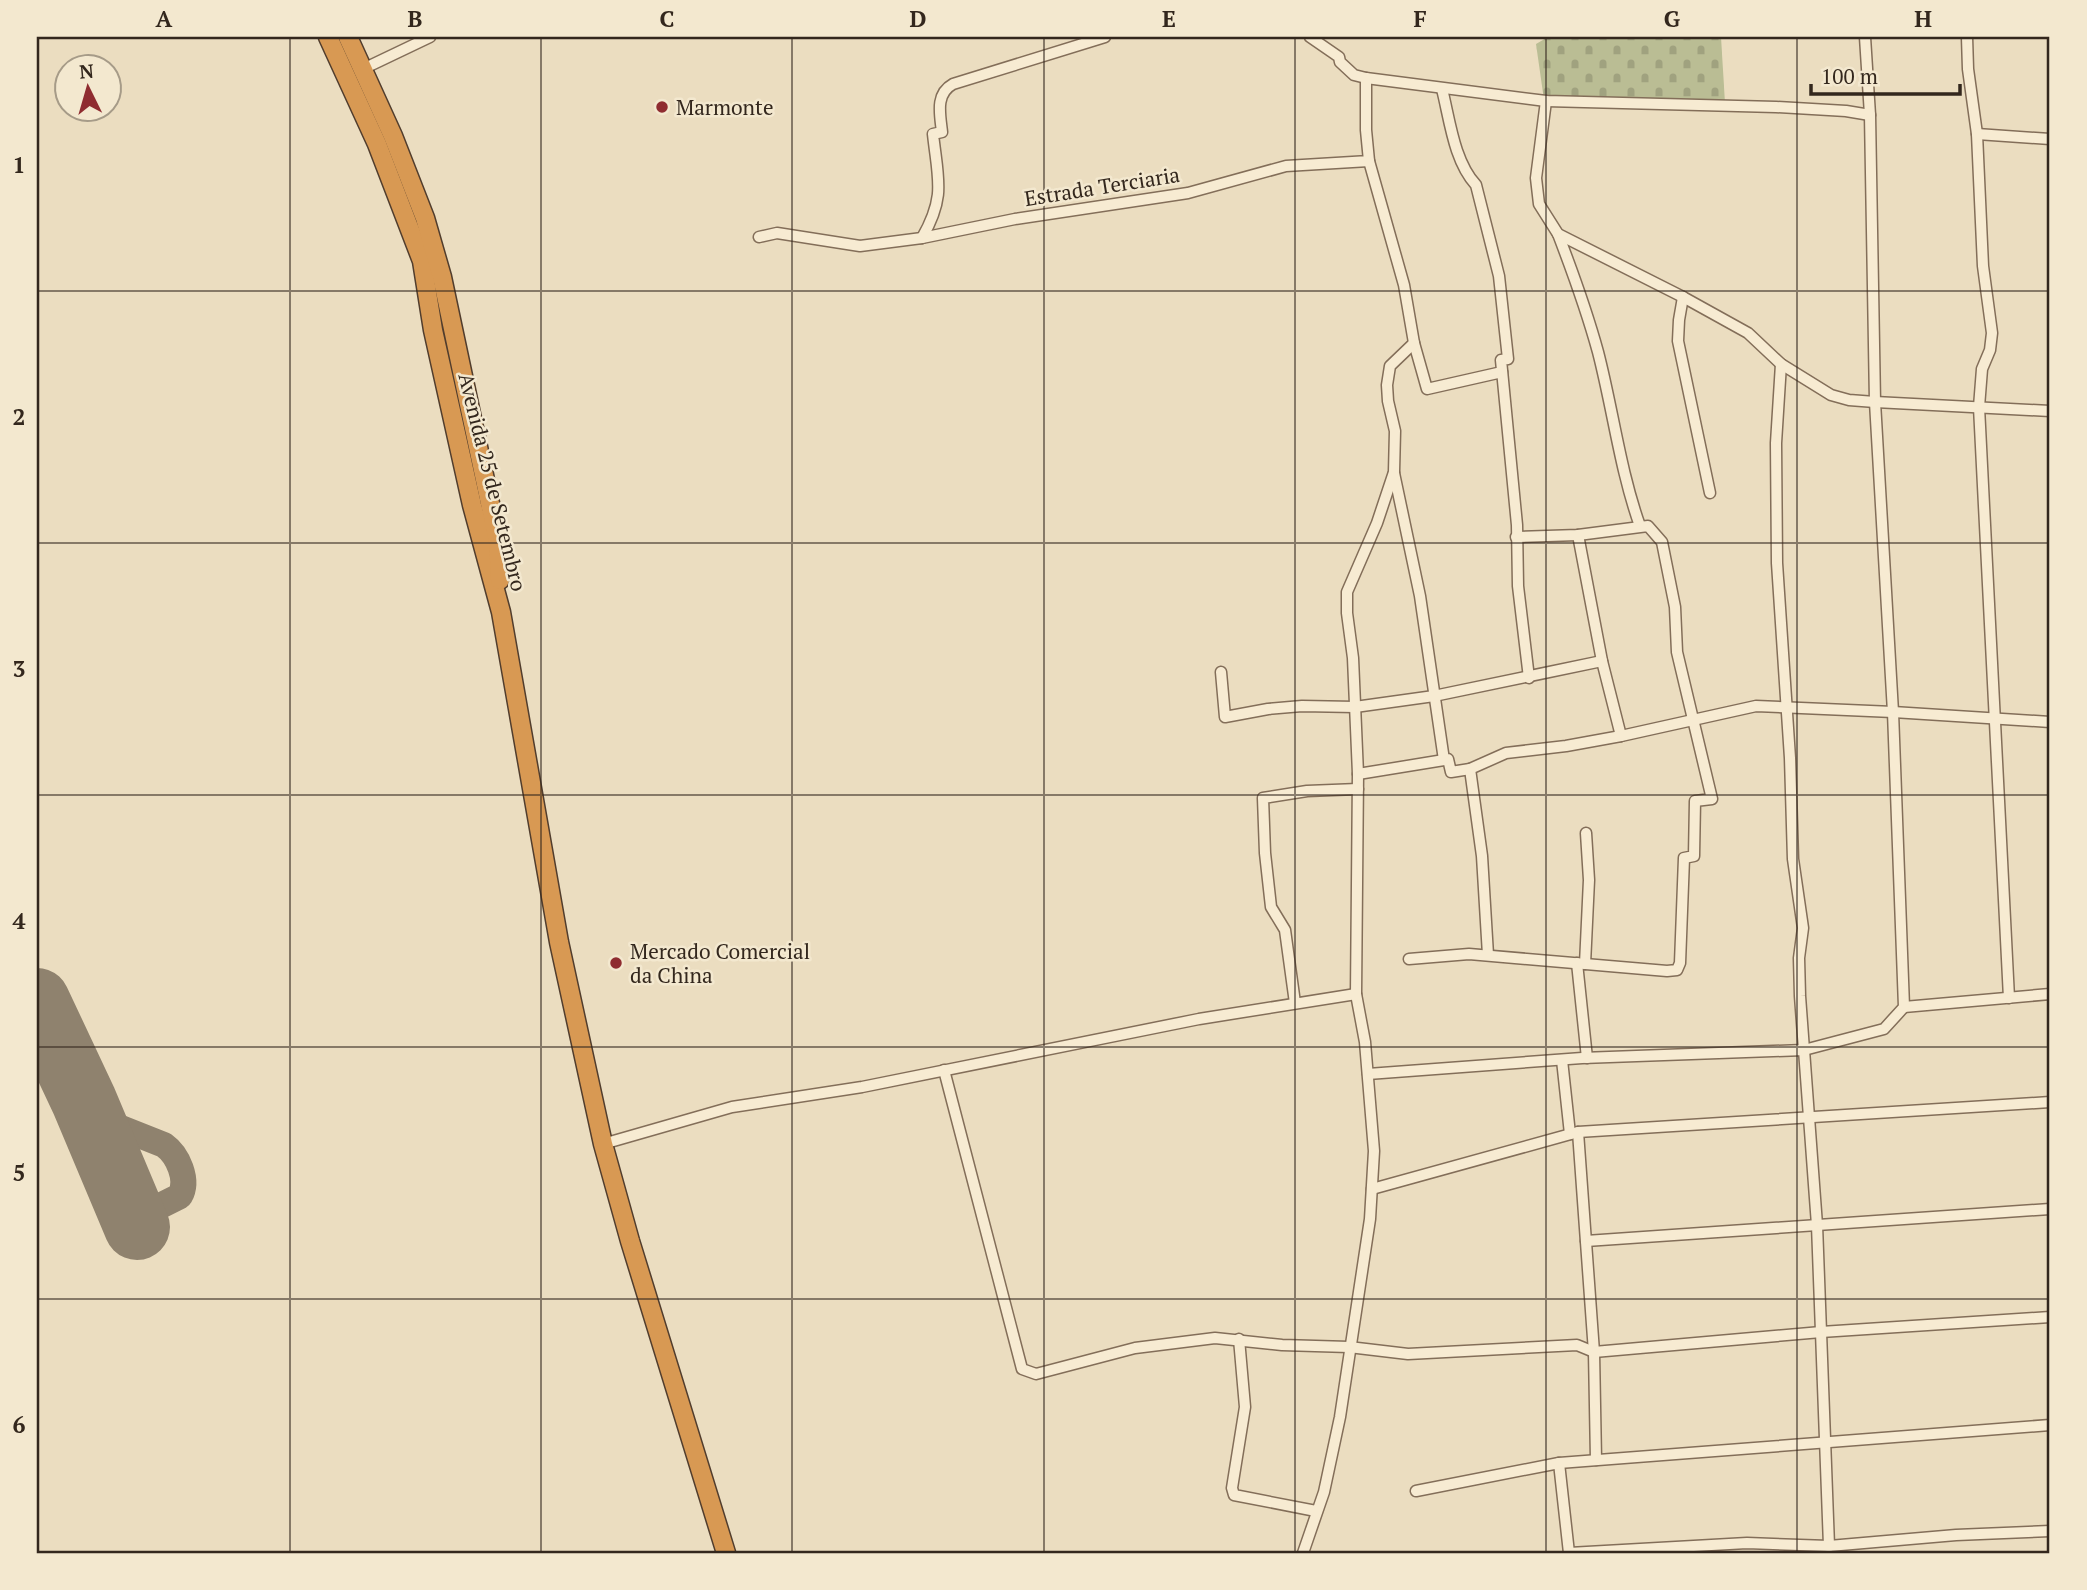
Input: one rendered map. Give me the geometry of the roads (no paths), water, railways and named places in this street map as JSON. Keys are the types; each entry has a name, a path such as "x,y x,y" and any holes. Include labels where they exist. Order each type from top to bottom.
{"highway":[{"name":"Avenida 25 de Setembro","path":"328,37 377,144 422,261 433,330 472,505 501,612"},
{"name":"Avenida 25 de Setembro","path":"348,37 398,148 425,218 442,277 498,541 501,612"},
{"path":"501,612 559,942 603,1144 726,1553"}],"street":[{"path":"363,69 430,37"},
{"path":"922,238 939,201 933,134 942,132 939,106 944,91 953,84 1105,37"},
{"path":"1310,37 1339,57 1340,62 1354,75 1442,89 1546,100 1776,107 1870,115"},
{"path":"1865,37 1870,115 1875,402 1893,712 1904,1007"},
{"path":"1967,37 1968,69 1977,134 1983,266 1993,333 1982,369 1979,407 2009,998"},
{"path":"1366,78 1369,161 1404,285 1414,343 1427,389 1502,372"},
{"path":"1442,89 1467,175 1476,185 1499,276 1508,359 1501,360 1517,525 1518,586 1529,678"},
{"path":"1546,100 1536,178 1539,204 1558,234 1587,312 1629,495 1640,526"},
{"path":"1977,134 2050,139"},
{"name":"Estrada Terciaria","path":"759,237 778,233 860,246 1188,193 1286,166 1369,161"},
{"path":"1558,234 1748,333 1781,364 1831,395 1849,400 1875,402 2050,411"},
{"path":"1683,297 1678,341 1710,493"},
{"path":"1414,343 1390,366 1388,401 1395,431 1394,472 1420,596 1444,760"},
{"path":"1781,364 1776,443 1777,563 1787,707 1793,859 1803,928 1799,958 1817,1225 1829,1546"},
{"path":"1371,1208 1374,1151 1368,1074 1356,994 1358,789 1353,658 1347,592 1377,523 1394,472"},
{"path":"1409,959 1469,954 1677,970 1680,963 1684,858 1694,856 1695,801 1712,799 1676,652 1675,607 1662,541 1648,526 1578,536 1516,537"},
{"path":"1578,536 1602,661 1621,736"},
{"path":"1221,672 1225,717 1290,707 1355,707 1434,696 1602,661"},
{"path":"1357,774 1448,759 1451,772 1470,769 1506,754 1621,736 1756,706 2050,722"},
{"path":"1470,769 1482,856 1488,955"},
{"path":"1295,1003 1285,930 1271,907 1262,824 1263,798 1307,791 1358,789"},
{"path":"1586,833 1589,880 1581,963 1587,1058"},
{"path":"603,1144 732,1107 862,1087 1199,1019 1356,994"},
{"path":"1368,1074 1587,1058 1804,1050 1884,1029 1904,1007 2050,994"},
{"path":"1562,1060 1574,1133 1586,1241 1594,1352 1596,1460"},
{"path":"944,1070 1022,1368 1036,1374 1135,1348 1215,1338 1282,1345 1349,1347 1408,1354 1577,1345 1594,1352 1821,1332 2050,1317"},
{"path":"1372,1189 1574,1133 2050,1102"},
{"path":"1303,1553 1324,1492 1340,1417 1371,1208 1372,1177"},
{"path":"1586,1241 2050,1209"},
{"path":"1238,1339 1245,1407 1232,1488 1234,1495 1316,1510"},
{"path":"1416,1491 1559,1463 2050,1425"},
{"path":"1559,1463 1569,1553 1747,1543 1829,1546 1956,1535 2050,1531"}],"place":[{"name":"Marmonte","path":"662,107"},
{"name":"Mercado Comercial da China","path":"616,963"}]}
